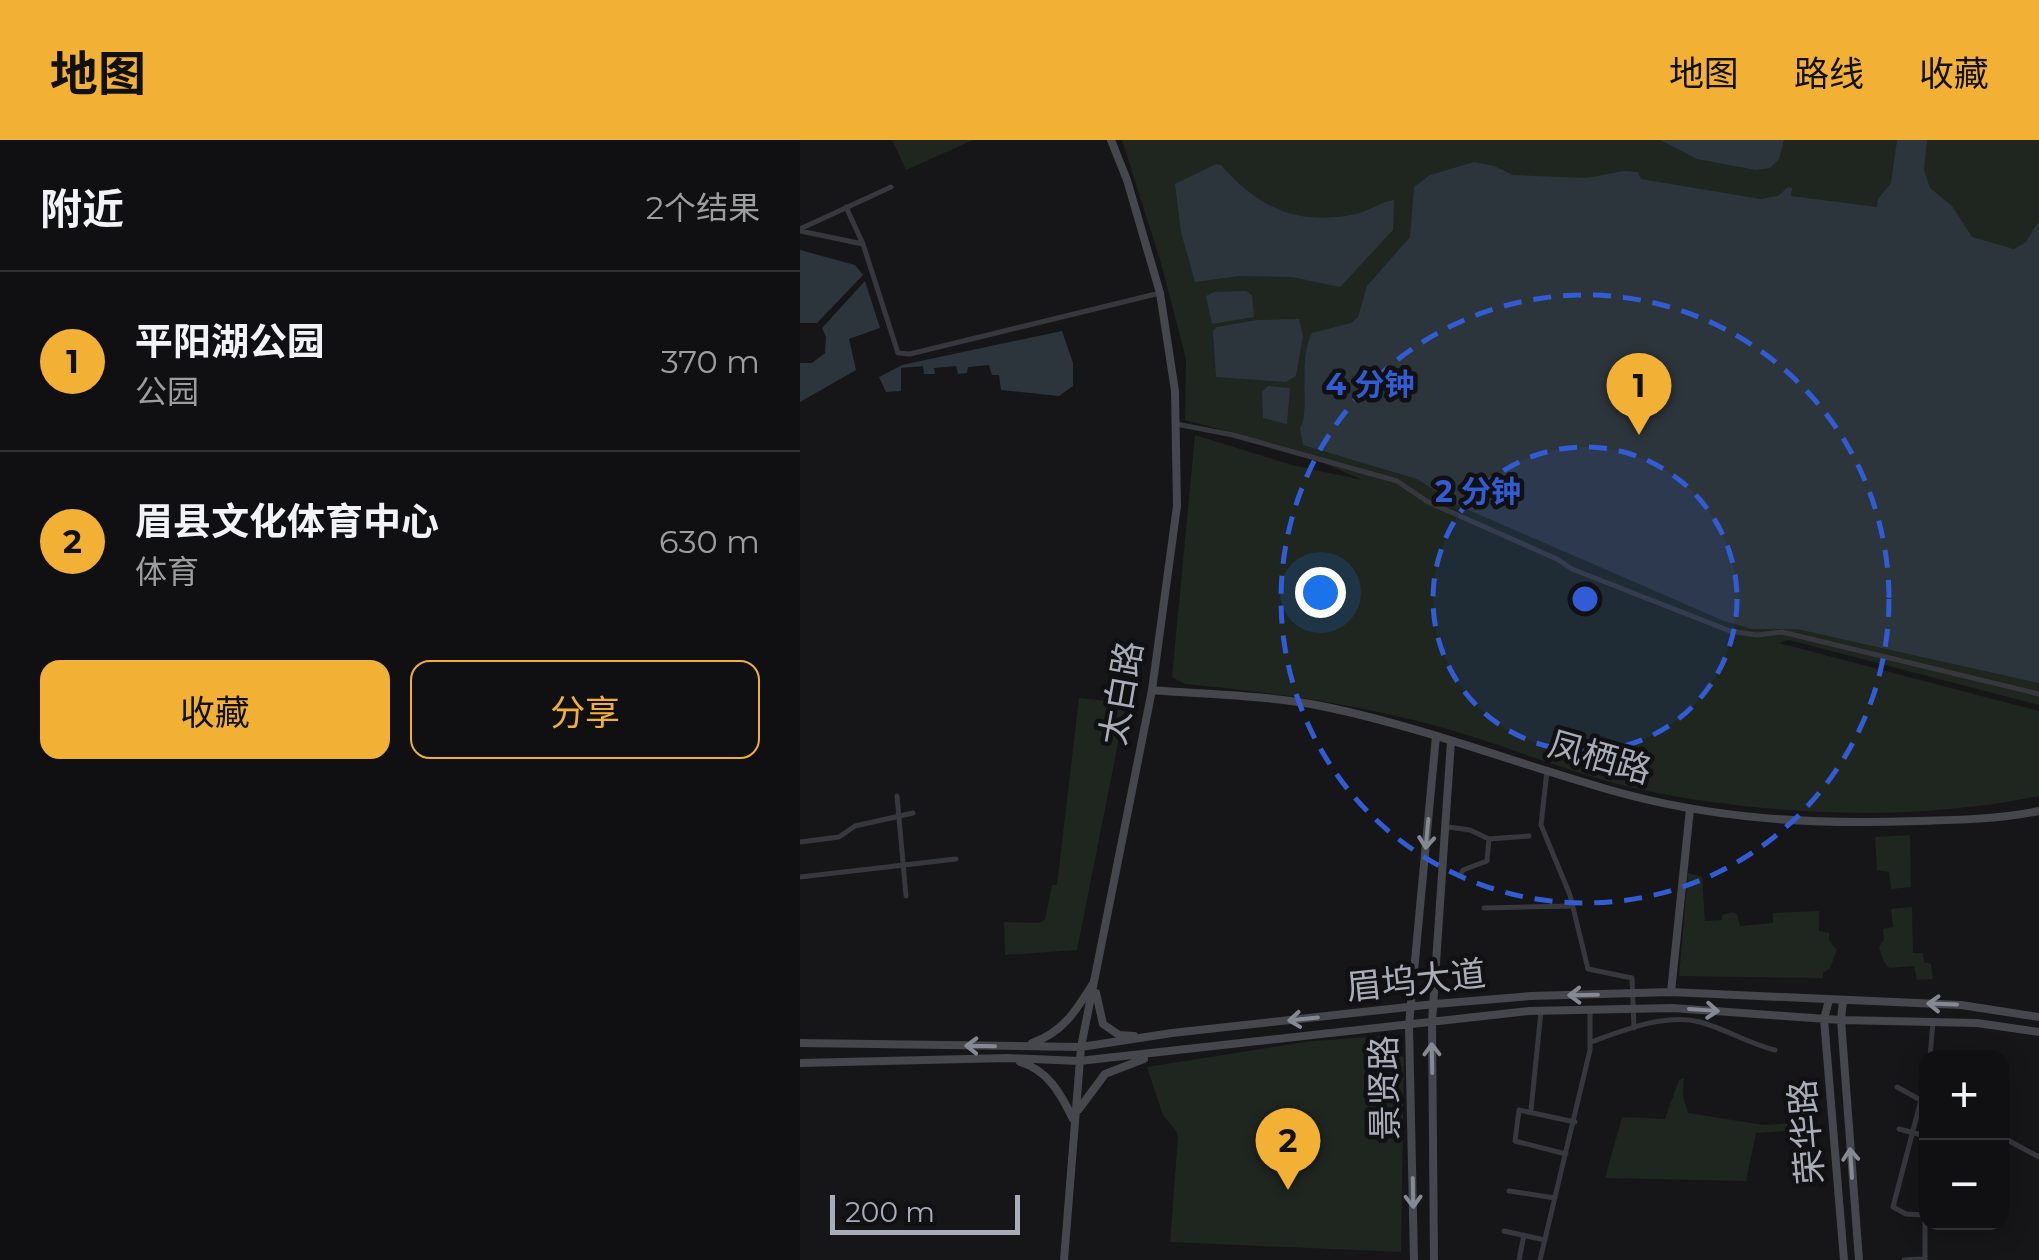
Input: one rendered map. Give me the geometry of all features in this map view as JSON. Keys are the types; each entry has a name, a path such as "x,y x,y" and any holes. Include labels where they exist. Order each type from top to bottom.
{"main road":[{"name":"太白路","path":"1064,1260 1081,1048 1152,690 1176,506 1175,391 1160,293 1128,180 1110,140"},
{"name":"凤栖路","path":"1152,690 1323,706 1610,790 1690,809 1782,821 1854,824 2039,811"},
{"name":"景贤路","path":"1414,1260 1410,1024 1436,736"},
{"name":"景贤路","path":"1434,1260 1432,1022 1452,741"},
{"path":"1671,992 1690,809"},
{"path":"1094,981 1104,1024 1119,1035 1148,1037"},
{"path":"1011,1046 1036,1042 1057,1032 1074,1014 1094,981"},
{"name":"眉坞大道","path":"800,1043 1081,1048 1435,1004 1531,996 1671,992 1961,1005 2039,1017"},
{"name":"荣华路","path":"1828,1000 1824,1018 1844,1260"},
{"name":"荣华路","path":"1844,1000 1841,1020 1859,1260"},
{"name":"眉坞大道","path":"800,1063 1008,1058 1080,1061 1541,1011 1672,1008 1841,1020 1977,1023 2039,1032"},
{"path":"1074,1123 1081,1104 1105,1074 1159,1054"},
{"path":"1008,1058 1029,1064 1044,1074 1074,1123"}],"street":[{"path":"800,230 891,186"},
{"path":"846,207 863,244 898,353 910,354 1160,293"},
{"path":"800,230 863,244"},
{"path":"1176,424 1233,435 1398,481 1428,502 1572,568 1730,632 1782,632 2039,694"},
{"path":"1547,771 1541,826 1572,906 1588,969 1632,978 1634,1028"},
{"path":"897,796 906,896"},
{"path":"800,842 839,837 855,826 914,813"},
{"path":"1448,828 1470,830 1489,839 1529,836"},
{"path":"1461,874 1487,861 1489,839"},
{"path":"800,877 956,859"},
{"path":"1484,908 1572,906"},
{"path":"1540,1260 1575,1122 1590,1042 1590,1010"},
{"path":"1531,1110 1541,1011"},
{"path":"1590,1042 1672,1020 1700,1022 1775,1050"},
{"path":"1930,1050 1932,1021"},
{"path":"1896,1087 1919,1099"},
{"path":"1566,1154 1516,1141 1520,1110 1575,1122"},
{"path":"1919,1114 1893,1207 1906,1214 1919,1215"},
{"path":"1899,1129 1919,1134"},
{"path":"2006,1140 2039,1157"},
{"path":"1509,1191 1555,1198"},
{"path":"1904,1260 1925,1260 1926,1230"},
{"path":"1504,1231 1545,1240"},
{"path":"1519,1260 1524,1235"}],"shaded area":[{"path":"892,140 973,140 906,170"},
{"path":"1122,140 2039,140 2039,705 1789,640 1779,643 2039,711 2039,796 1943,810 1845,813 1699,800 1597,778 1402,717 1310,699 1185,684 1172,677 1195,435 1292,465 1362,480 1292,449 1185,420 1186,359"},
{"path":"1660,140 1784,140 1779,159 1770,168 1756,170 1697,159"},
{"path":"1897,140 1927,140 1924,170 1930,188 1952,206 1972,237 2014,249 2026,242 2039,221 2039,683 1797,629 1752,629 1724,621 1457,505 1417,479 1303,445 1300,428 1305,357 1312,333 1351,323 1358,317 1367,286 1410,237 1414,187 1430,175 1474,162 1513,175 1587,178 1638,172 1641,179 1761,199 1778,196 1788,187 1792,188 1791,196 1877,207 1878,199 1891,183"},
{"path":"1216,164 1265,203 1298,215 1316,218 1356,214 1394,200 1393,230 1340,287 1292,277 1239,276 1195,282 1181,232 1175,184"},
{"path":"800,250 855,265 863,275 817,323 800,323"},
{"path":"865,281 880,328 849,339 856,370 800,402 800,363 812,363 825,353 822,328"},
{"path":"1246,291 1252,295 1254,317 1212,324 1206,296"},
{"path":"1299,319 1303,336 1296,376 1286,382 1216,377 1213,331 1217,327 1257,320"},
{"path":"1062,331 1073,363 1073,386 1059,396 1001,390 999,375 992,375 989,365 968,367 967,373 958,374 956,366 934,368 935,374 924,374 923,366 901,368 901,391 886,392 879,377 902,365"},
{"path":"1268,386 1290,388 1287,424 1263,418 1262,392"},
{"path":"1079,698 1126,703 1077,950 1005,955 1004,922 1045,920 1052,885 1057,885"},
{"path":"1910,835 1911,887 1891,889 1889,872 1877,870 1875,837"},
{"path":"1688,873 1702,877 1705,921 1722,920 1722,915 1733,912 1740,926 1773,923 1773,913 1819,911 1819,931 1829,933 1837,950 1823,978 1679,976"},
{"path":"1912,907 1913,953 1923,953 1924,962 1931,964 1933,979 1917,980 1914,966 1889,968 1879,947 1884,939 1883,929 1893,927 1891,909"},
{"path":"1384,1036 1404,1058 1401,1252 1170,1242 1178,1137 1163,1115 1147,1067 1312,1041"},
{"path":"1684,1078 1683,1096 1688,1113 1764,1125 1795,1123 1802,1130 1756,1133 1746,1181 1605,1178 1622,1117 1665,1119 1679,1080"}],"place":[{"name":"平阳湖公园","path":"1639,435"},
{"name":"眉县文化体育中心","path":"1288,1190"}]}
